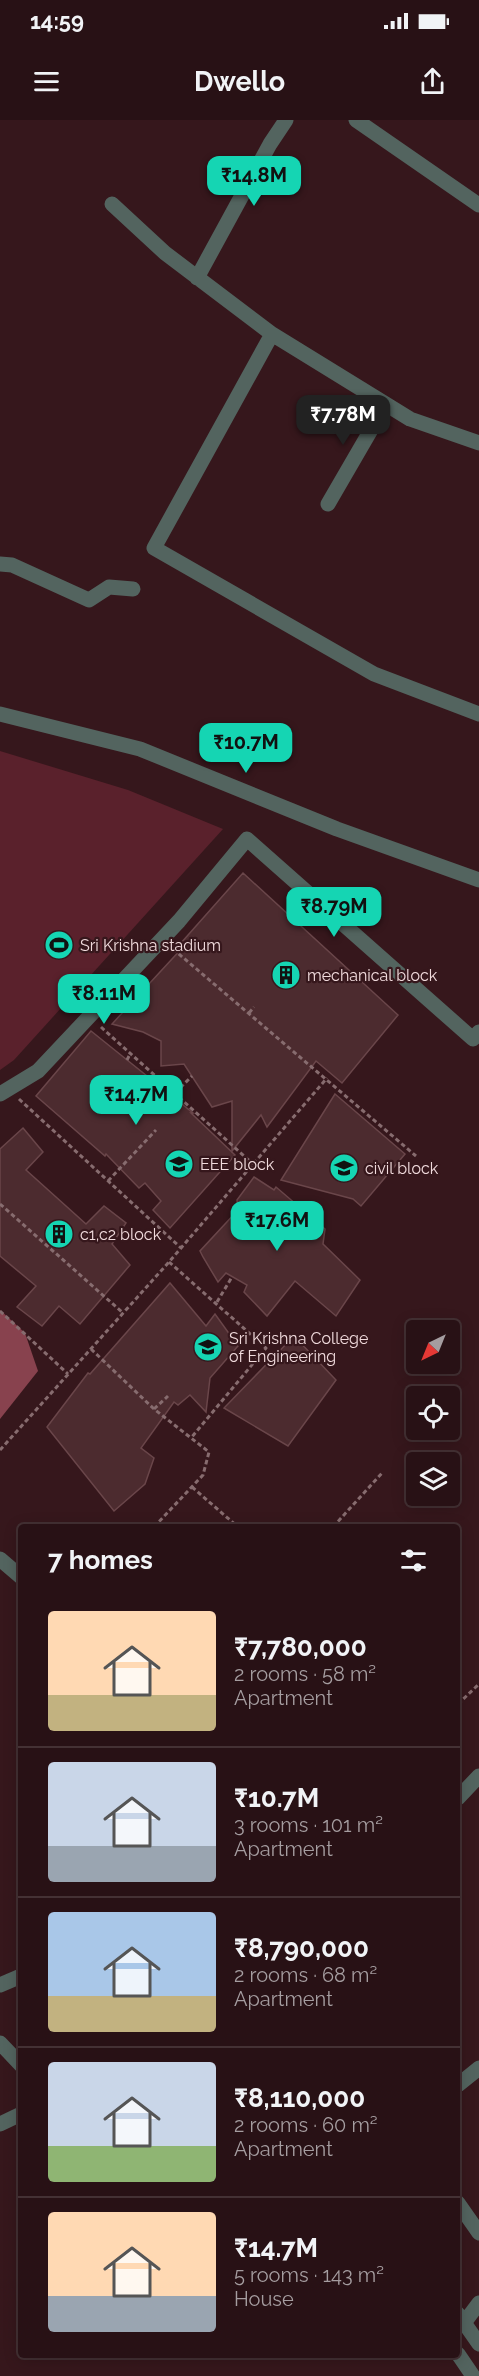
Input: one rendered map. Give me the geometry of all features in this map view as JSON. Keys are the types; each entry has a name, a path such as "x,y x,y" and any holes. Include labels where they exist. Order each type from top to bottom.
{"street":[{"path":"197,278 270,144 286,120"},
{"path":"356,120 479,206"},
{"path":"112,204 165,253 272,334 410,419 479,443"},
{"path":"272,334 154,548 374,674 479,714"},
{"path":"328,504 386,404"},
{"path":"0,564 12,565 89,600 109,587 133,589"},
{"path":"0,714 140,749 337,829 479,880"},
{"path":"4,1092 38,1071 90,1017 162,939 247,838 473,1038 479,1032"},
{"path":"0,1559 18,1574"},
{"path":"460,1796 479,1776"},
{"path":"0,1985 18,1977"},
{"path":"0,2043 18,2063"},
{"path":"460,2083 479,2068"},
{"path":"0,2124 18,2115"},
{"path":"460,2206 479,2234"},
{"path":"479,2303 461,2319 479,2344"},
{"path":"460,2357 472,2376"}],"path":[{"path":"162,939 416,1156"},
{"path":"249,1013 254,1007"},
{"path":"90,1017 253,1164"},
{"path":"127,1060 130,1054"},
{"path":"174,1093 192,1076"},
{"path":"0,1450 169,1262 327,1078"},
{"path":"4,1092 108,1181 181,1248"},
{"path":"108,1181 156,1130"},
{"path":"0,1204 123,1313"},
{"path":"169,1262 217,1302 266,1348 191,1438"},
{"path":"217,1302 232,1277"},
{"path":"0,1311 68,1374"},
{"path":"91,1348 154,1409 209,1452 203,1475 157,1524"},
{"path":"154,1409 168,1396"},
{"path":"336,1524 382,1473"},
{"path":"192,1487 235,1524"},
{"path":"460,1702 479,1684"}],"shaded area":[{"name":"Sri Krishna stadium","path":"0,751 128,790 223,829 14,1060 0,1070"},
{"path":"0,1310 25,1333 38,1371 0,1419"}],"building":[{"path":"243,873 398,1015 342,1083 316,1061 267,1127 261,1115 232,1151 232,1101 212,1107 184,1064 161,1066 161,1041 143,1032 112,1024 184,946 181,943"},
{"path":"91,1031 193,1113 191,1113 235,1155 170,1228 153,1210 161,1201 145,1183 139,1188 106,1154 105,1156 36,1096"},
{"path":"335,1094 405,1154 361,1206 353,1199 281,1180"},
{"name":"c1,c2 block","path":"23,1128 43,1152 26,1170 86,1224 104,1206 126,1223 112,1244 130,1265 80,1324 59,1306 42,1326 17,1307 36,1286 0,1256 0,1149"},
{"path":"254,1177 274,1190 276,1187 325,1229 323,1244 360,1280 336,1316 295,1281 267,1316 244,1292 247,1285 226,1273 218,1282 203,1257 200,1251 238,1210 237,1200"},
{"path":"170,1283 206,1326 215,1314 238,1346 210,1378 206,1412 190,1395 178,1405 174,1402 141,1448 154,1458 145,1484 114,1511 47,1427 88,1373 90,1374"},
{"path":"294,1336 336,1380 288,1446 224,1408"}],"place":[{"name":"Sri Krishna stadium","path":"59,945"},
{"name":"mechanical block","path":"286,975"},
{"name":"EEE block","path":"179,1164"},
{"name":"civil block","path":"344,1168"},
{"name":"c1,c2 block","path":"59,1234"},
{"name":"Sri Krishna College of Engineering","path":"208,1347"}]}
